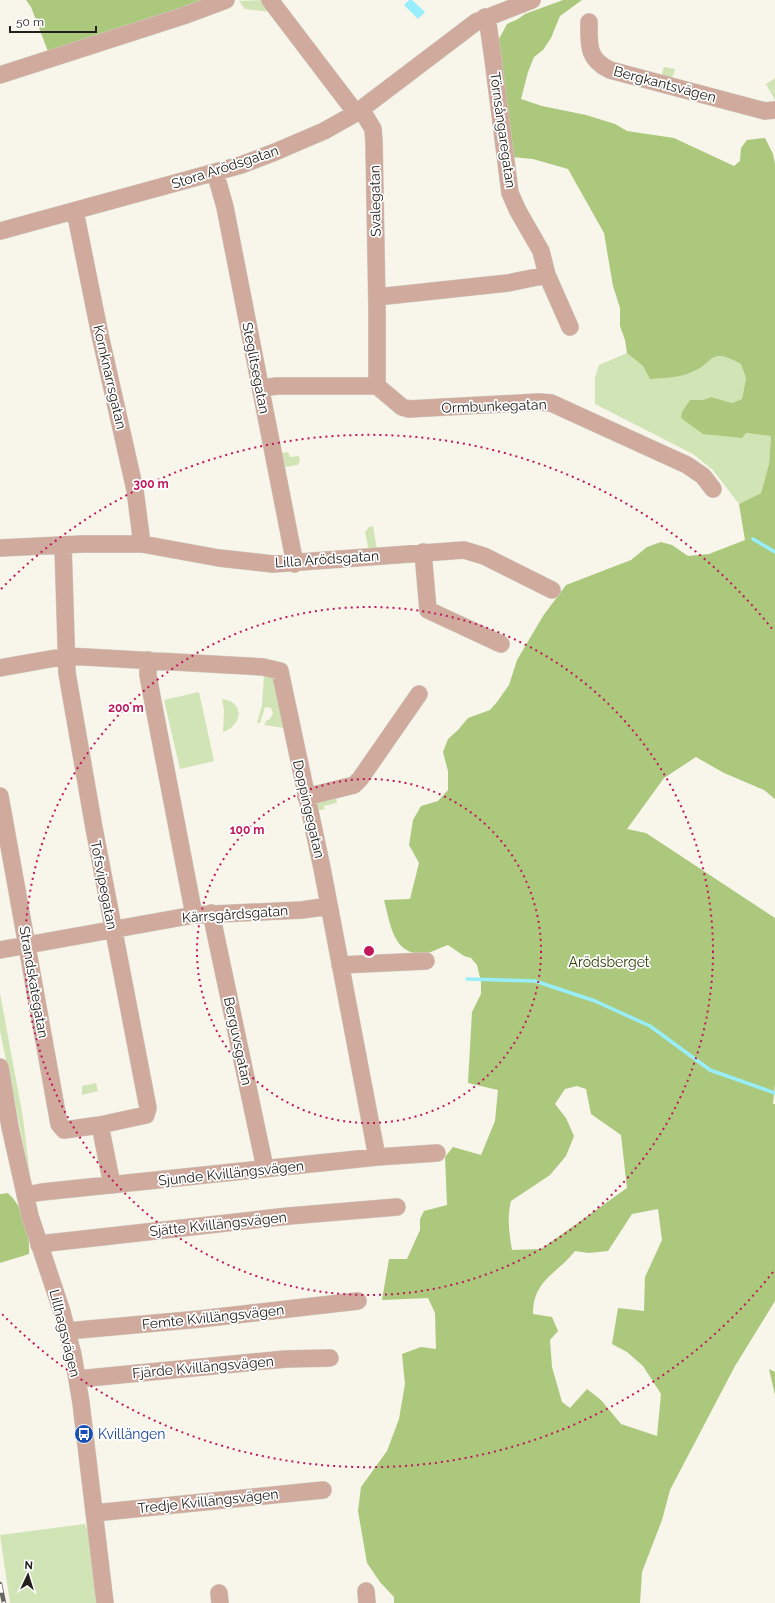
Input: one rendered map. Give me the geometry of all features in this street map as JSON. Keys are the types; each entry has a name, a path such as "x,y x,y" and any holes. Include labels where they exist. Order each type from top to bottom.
{"street":[{"path":"0,74 183,16 226,0"},
{"name":"Svalegatan","path":"270,0 373,129 377,296 376,386"},
{"name":"Stora Arödsgatan","path":"0,231 215,172 276,152 324,131 358,111 455,37 485,17 532,0"},
{"name":"Törnsångaregatan","path":"485,17 488,24 493,59 510,193 541,251 547,275 570,328"},
{"name":"Bergkantsvägen","path":"589,22 589,40 594,59 601,66 610,70 765,112 775,110"},
{"name":"Steglitsegatan","path":"215,172 225,207 295,564"},
{"name":"Kornknarrsgatan","path":"76,211 99,330 135,490 142,544"},
{"path":"377,296 508,283 547,275"},
{"path":"261,388 277,386 376,386"},
{"name":"Ormbunkegatan","path":"376,386 402,407 409,409 539,402 551,403 687,465 703,476 713,489"},
{"name":"Lilla Arödsgatan","path":"0,548 63,545 142,544 219,558 273,564 295,564 423,552 464,550 477,554 552,590"},
{"name":"Tofsvipegatan","path":"63,545 67,673 71,700 148,1111 146,1115 100,1124"},
{"path":"423,552 428,610 501,644"},
{"path":"0,668 67,656"},
{"name":"Doppingegatan","path":"67,656 263,667 280,671 329,906 377,1157"},
{"path":"148,660 148,675 194,915"},
{"path":"306,797 354,785 360,779 419,694"},
{"name":"Strandskategatan","path":"0,796 59,1124 64,1130 100,1124"},
{"name":"Kärrsgårdsgatan","path":"0,950 194,915 211,913 302,910 329,906"},
{"name":"Berguvsgatan","path":"211,913 264,1168"},
{"path":"340,965 426,961"},
{"name":"Lillhagsvägen","path":"0,1067 25,1195 39,1246 67,1331 77,1379 105,1603"},
{"path":"100,1124 112,1185"},
{"name":"Sjunde Kvillängsvägen","path":"25,1195 264,1168 437,1153"},
{"name":"Sjätte Kvillängsvägen","path":"39,1246 48,1243 116,1234 289,1216 397,1207"},
{"name":"Femte Kvillängsvägen","path":"67,1331 200,1319 358,1301"},
{"name":"Fjärde Kvillängsvägen","path":"77,1379 286,1359 330,1358"},
{"name":"Tredje Kvillängsvägen","path":"94,1513 323,1490"}],"green space":[{"path":"26,0 205,0 49,54 31,7"},
{"path":"263,0 270,12 245,9 239,1"},
{"name":"Arödsberget","path":"563,0 582,0 560,16 551,38 543,50 534,57 528,72 521,99 542,106 586,115 615,124 627,131 674,138 734,166 740,161 741,148 747,140 765,138 773,154 775,164 775,799 764,790 724,773 696,757 664,778 627,829 646,833 775,918 775,1084 773,1104 775,1104 775,1301 735,1366 670,1490 662,1520 642,1572 640,1603 394,1603 394,1597 380,1582 367,1563 358,1511 361,1487 387,1451 399,1419 405,1384 402,1354 421,1347 436,1349 435,1313 428,1298 382,1300 389,1259 407,1259 420,1230 420,1219 424,1211 447,1205 445,1157 453,1147 481,1155 495,1121 498,1090 468,1083 472,1012 481,994 481,982 477,965 471,958 464,956 448,945 422,954 412,953 404,949 394,935 384,900 410,899 419,863 409,845 413,820 421,806 438,801 448,790 448,771 443,752 448,739 468,718 490,710 497,702 509,685 517,660 543,616 566,585 631,560 647,547 661,542 672,545 688,556 709,554 745,540 739,504 761,493 769,464 771,436 746,433 742,438 703,434 681,418 682,412 690,400 703,400 711,397 732,403 742,399 746,378 741,364 723,356 717,356 698,369 685,375 670,378 650,379 643,366 627,353 625,340 620,326 620,308 613,286 604,233 568,169 533,159 512,157 498,60 499,39 507,24 525,14","holes":["577,1086 586,1089 591,1114 621,1135 627,1188 541,1249 512,1250 509,1225 511,1201 550,1175 566,1156 574,1136 566,1118 555,1104 565,1089","658,1209 662,1240 645,1277 644,1311 618,1308 612,1344 627,1352 643,1366 661,1394 657,1436 621,1424 601,1400 587,1389 570,1408 562,1402 552,1367 550,1340 558,1331 552,1317 533,1314 534,1302 542,1285 547,1278 575,1251 589,1253 608,1251 632,1214"]},
{"path":"664,67 675,69 671,82 660,80"},
{"path":"775,78 775,100 766,84"},
{"path":"627,353 643,366 651,379 687,375 719,356 724,356 741,363 746,378 742,399 732,403 711,397 703,400 690,400 746,433 771,436 769,464 761,493 739,504 713,470 693,454 595,404 595,377 599,365"},
{"path":"288,452 290,457 299,456 300,462 297,465 285,467 282,453"},
{"path":"373,526 377,550 369,551 365,532 369,527"},
{"path":"264,675 275,676 284,728 264,725 273,713 271,708 265,707 260,723 257,723 262,705"},
{"path":"199,692 214,761 180,769 164,700"},
{"path":"222,699 235,704 239,714 235,724 230,729 223,732 224,710"},
{"path":"335,792 337,803 324,806 325,809 316,811 315,805 322,795"},
{"path":"0,993 23,1118 30,1176 0,1031"},
{"path":"96,1083 98,1091 82,1095 82,1086"},
{"path":"8,1193 14,1199 25,1221 29,1254 0,1263 0,1194"},
{"path":"769,1369 775,1372 775,1395"},
{"path":"85,1524 90,1536 96,1603 10,1603 0,1535"}],"water":[{"path":"409,0 412,0 425,12 418,19 404,5"}],"waterway":[{"path":"753,539 775,552"},
{"path":"467,979 535,981 595,1001 650,1026 710,1070 775,1093"}],"railway":[{"path":"0,1584 4,1603"}],"place":[{"name":"Kvillängen","path":"84,1434"}]}
